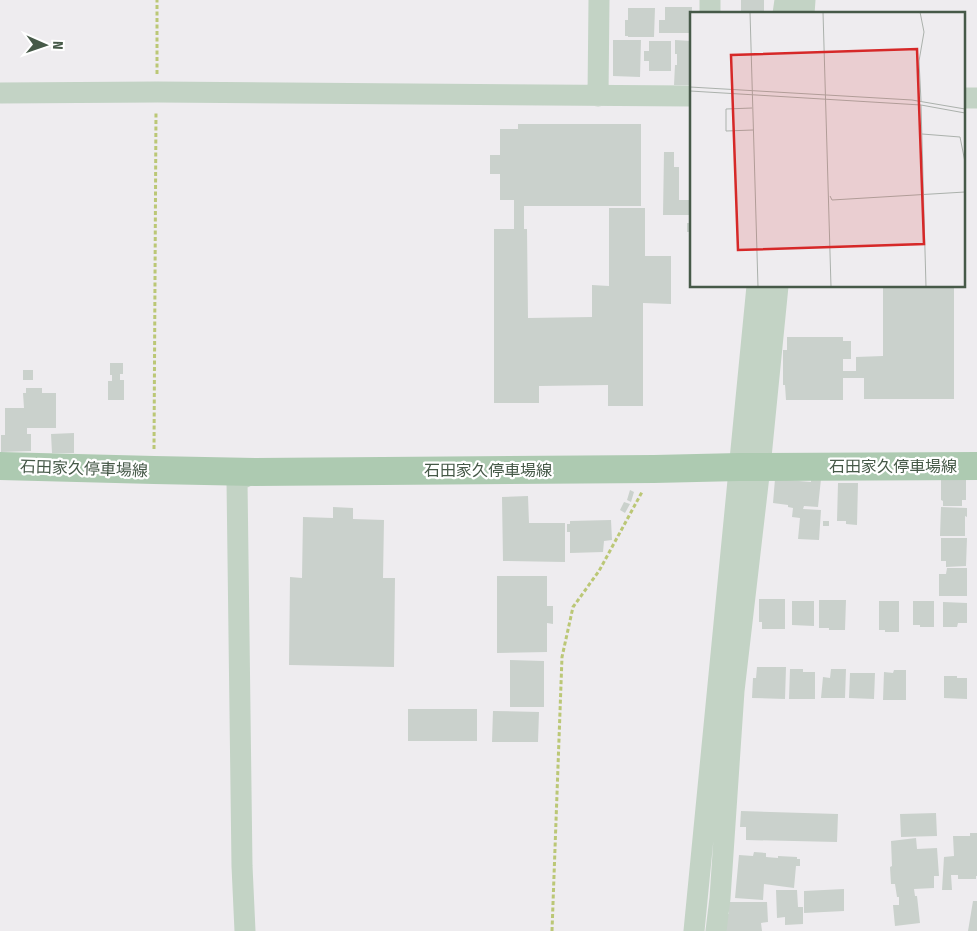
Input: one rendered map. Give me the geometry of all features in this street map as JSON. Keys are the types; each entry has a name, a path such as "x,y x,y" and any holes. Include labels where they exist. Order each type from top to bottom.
{"main road":[{"name":"石田家久停車場線","path":"0,466 255,472 977,466"}],"street":[{"path":"598,96 599,0"},
{"path":"0,93 157,92 690,96"},
{"path":"964,98 977,98"},
{"path":"716,931 720,898 750,467 757,288"},
{"path":"694,931 750,467 778,288"},
{"path":"245,931 242,866 237,481 255,472"}],"path":[{"path":"154,470 157,0"},
{"path":"552,931 562,657 571,615 573,607 599,570 654,469"}],"building":[{"path":"741,0 764,0 764,12 741,12"},
{"path":"665,7 692,7 692,12 690,12 690,33 659,33 659,20 665,20"},
{"path":"628,8 655,8 654,37 625,36 625,20 628,20"},
{"path":"613,40 641,40 640,77 613,76"},
{"path":"675,40 690,41 690,85 674,85 675,65 677,65 677,54 675,54"},
{"path":"649,41 671,41 671,71 649,71 649,61 644,61 644,51 649,51"},
{"path":"518,124 641,124 641,206 524,206 524,229 527,229 528,318 592,317 592,285 609,286 609,208 645,208 645,256 671,256 671,304 643,303 643,406 608,406 608,385 539,386 539,403 494,403 494,229 514,229 514,200 500,200 500,174 490,174 490,155 500,155 500,129 518,129"},
{"path":"664,152 674,152 674,167 679,167 679,200 690,200 690,215 663,215"},
{"path":"687,223 690,223 690,232 687,232"},
{"path":"883,288 954,288 954,399 864,399 864,378 843,378 843,400 786,400 785,385 783,385 783,350 787,350 787,337 843,337 843,341 851,341 851,359 843,359 843,371 856,371 856,357 883,356"},
{"path":"110,363 123,363 123,374 120,374 120,380 124,380 124,400 108,400 108,381 112,381"},
{"path":"23,370 33,370 33,380 23,380"},
{"path":"26,388 42,388 42,393 56,393 56,428 27,428 27,434 31,434 31,451 1,452 1,435 5,435 5,408 24,408 23,393 26,393"},
{"path":"74,433 74,453 52,453 51,434"},
{"path":"941,477 966,477 966,500 962,500 962,506 943,506 943,501 941,500"},
{"path":"811,478 821,479 818,507 804,506 803,509 821,510 819,540 798,539 800,518 792,517 793,508 788,507 788,505 773,503 775,479 811,482"},
{"path":"838,483 858,483 857,525 846,524 846,521 837,521"},
{"path":"630,490 634,492 631,502 627,500"},
{"path":"528,496 529,523 565,523 565,562 503,561 502,497"},
{"path":"624,502 630,504 625,513 620,510"},
{"path":"333,507 353,508 353,519 384,520 383,578 395,578 394,667 289,665 290,577 302,578 303,517 333,518"},
{"path":"941,507 967,508 965,536 940,536"},
{"path":"611,520 612,540 604,541 603,552 570,553 570,532 567,532 567,524 570,524 570,521"},
{"path":"823,521 829,521 829,526 823,526"},
{"path":"941,538 967,538 966,566 946,567 946,561 941,561"},
{"path":"947,568 967,568 967,596 939,596 939,574 946,574"},
{"path":"497,576 547,576 547,606 553,606 553,624 547,623 547,652 497,653"},
{"path":"759,599 785,599 785,629 762,629 762,622 759,622"},
{"path":"819,600 846,600 845,630 819,628"},
{"path":"792,601 814,601 814,626 792,625"},
{"path":"879,601 899,601 899,632 879,630"},
{"path":"913,601 934,601 934,627 913,625"},
{"path":"943,602 967,603 967,623 958,623 957,627 943,627"},
{"path":"510,660 544,661 544,707 510,707"},
{"path":"757,667 786,667 785,699 752,698 753,678 756,678"},
{"path":"790,669 803,669 803,672 815,672 815,699 789,699"},
{"path":"831,669 846,669 845,698 821,698 823,677 830,678"},
{"path":"894,670 906,670 906,700 883,700 884,672 893,673"},
{"path":"850,673 875,673 874,699 849,698"},
{"path":"944,676 967,678 967,699 944,698"},
{"path":"408,709 477,709 477,741 408,741"},
{"path":"493,711 539,712 538,742 492,742"},
{"path":"741,811 838,814 837,842 746,840 746,827 740,827"},
{"path":"936,813 937,836 901,837 900,814"},
{"path":"970,833 977,833 976,879 958,879 958,875 951,875 952,890 942,890 944,857 954,856 953,836 970,836"},
{"path":"916,838 917,849 937,848 939,876 934,876 934,888 914,889 915,896 917,896 920,923 895,926 893,905 899,905 899,897 897,897 895,884 891,884 891,841"},
{"path":"754,852 766,853 766,857 797,857 797,859 800,859 800,866 796,866 794,888 764,884 763,900 735,898 739,855 753,856"},
{"path":"844,889 844,911 804,913 804,891"},
{"path":"776,890 797,890 798,907 803,907 803,924 785,925 785,917 777,918"},
{"path":"973,901 977,901 977,931 968,931"},
{"path":"729,902 767,902 768,922 761,923 762,931 726,931 726,914 729,914"}]}
